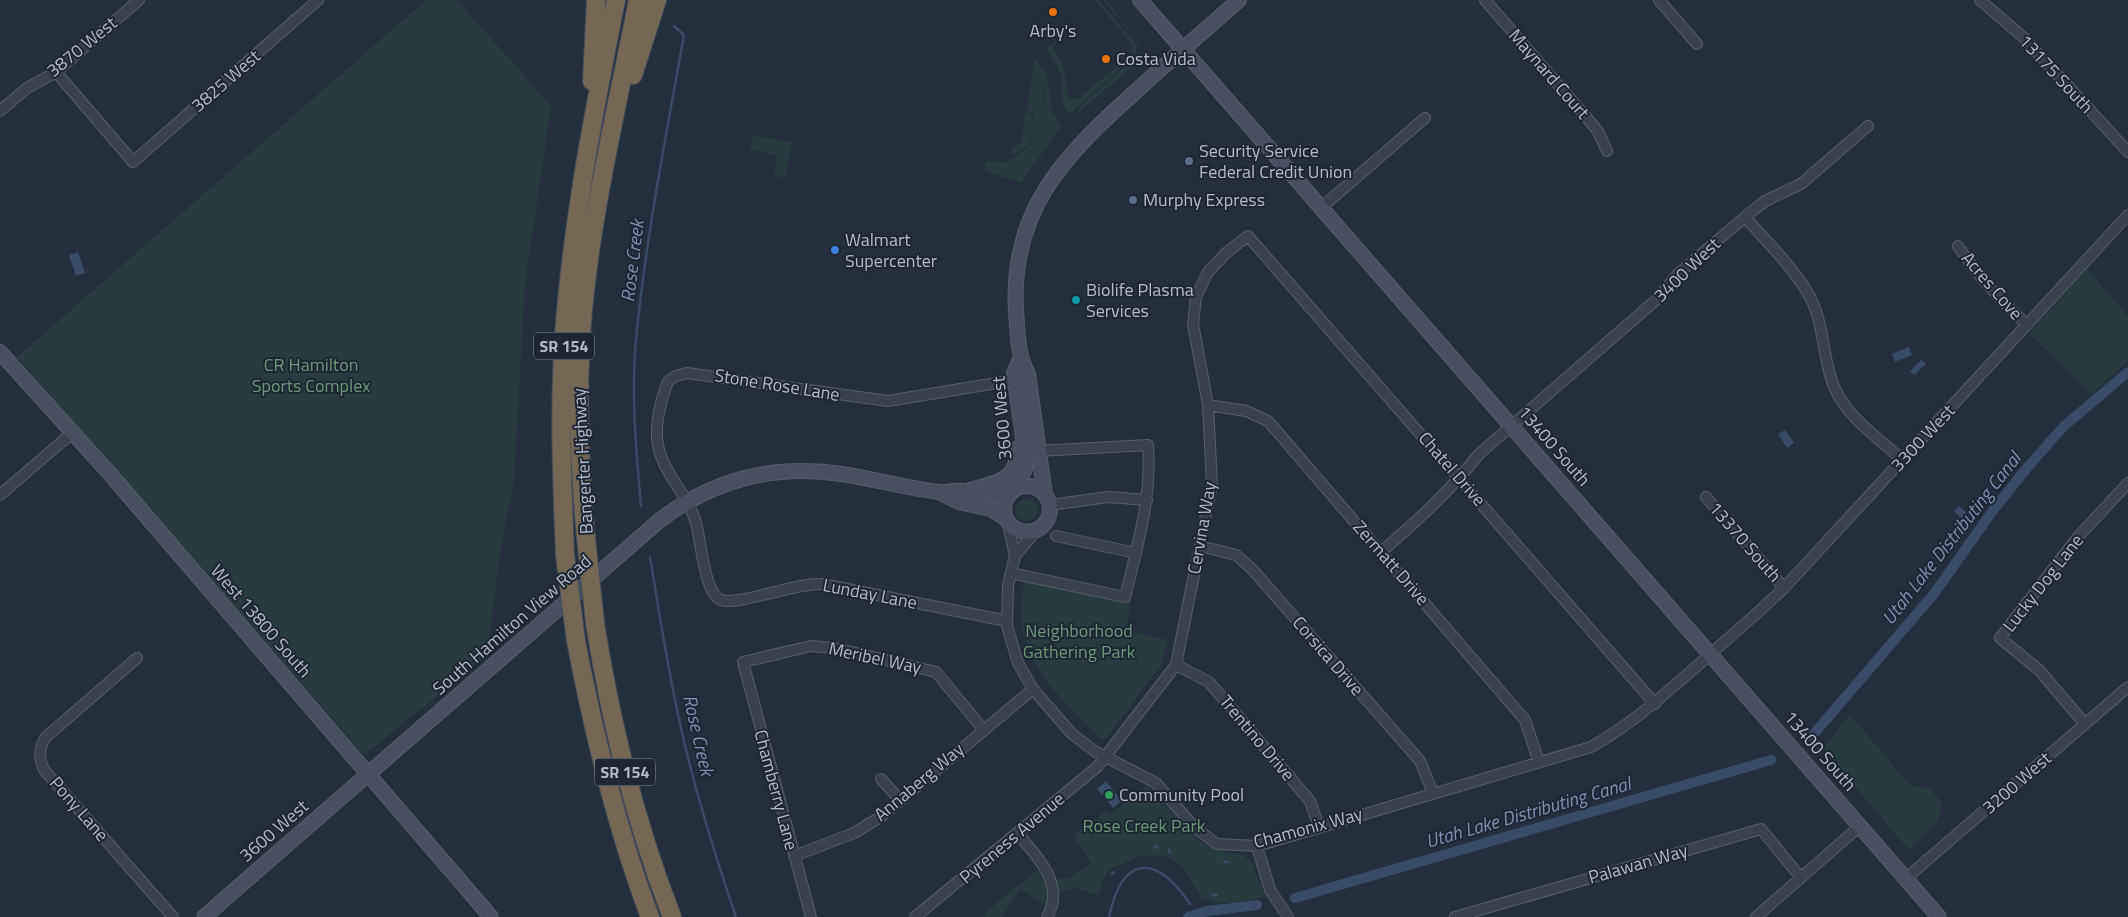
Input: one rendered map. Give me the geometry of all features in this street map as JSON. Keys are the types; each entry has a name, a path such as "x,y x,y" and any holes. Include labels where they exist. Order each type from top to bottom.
{"highway":[{"path":"589,138 596,0"},
{"name":"Bangerter Highway","path":"616,0 589,138 575,228 564,337 562,450 566,555 576,641 598,749 611,801 650,917"},
{"name":"Bangerter Highway","path":"638,0 598,193 585,285 579,366 579,446 595,623 609,704 628,784 672,917"},
{"path":"598,193 657,0"}],"street":[{"name":"3870 West","path":"0,111 27,88 56,72 139,0"},
{"name":"3825 West","path":"56,72 133,162 318,0"},
{"name":"13400 South","path":"1140,0 1939,917"},
{"path":"1020,359 1015,287 1024,236 1037,204 1056,172 1084,138 1239,0"},
{"name":"Maynard Court","path":"1486,0 1598,131 1607,151"},
{"path":"1659,0 1697,44"},
{"name":"13175 South","path":"1980,0 2030,43 2128,152"},
{"path":"1322,207 1424,118"},
{"name":"3400 West","path":"1382,552 1426,513 1460,478 1479,454 1511,424 1656,300 1678,273 1765,201 1801,184 1868,126"},
{"name":"3300 West","path":"1711,654 1784,588 2128,215"},
{"path":"1745,217 1811,298 1831,378 1840,399 1855,417 1902,460"},
{"name":"Cervina Way","path":"1107,757 1176,665 1212,485 1208,406 1193,324 1196,297 1208,272 1227,252 1248,236"},
{"name":"Chatel Drive","path":"1248,236 1655,704"},
{"name":"Acres Cove","path":"1958,246 1999,297 2027,325"},
{"name":"West 13800 South","path":"0,352 369,774 491,917"},
{"name":"3600 West","path":"1011,492 1025,469 1026,457 1017,407 1014,374 1020,359"},
{"name":"3600 West","path":"1020,359 1028,374 1038,451 1047,500"},
{"name":"Stone Rose Lane","path":"686,502 666,470 657,438 668,381 680,374 709,375 888,401 1015,380"},
{"name":"Zermatt Drive","path":"1208,406 1246,410 1268,421 1525,720 1539,762"},
{"path":"964,491 1003,480 1015,470 1018,459 1017,407"},
{"path":"0,496 72,433"},
{"path":"1011,573 1125,597 1136,553 1147,500 1148,445 1038,451"},
{"name":"South Hamilton View Road","path":"369,774 660,520 686,502 721,484 792,470 842,474 940,492 964,491 990,496 1011,492"},
{"name":"Lucky Dog Lane","path":"2085,724 2039,670 2000,638 2077,538 2128,483"},
{"path":"1026,486 1040,490 1047,500 1050,516 1047,522 1035,532 1025,533 1016,530 1007,521 1003,509 1011,492 1026,486"},
{"name":"South Hamilton View Road","path":"940,492 960,502 991,509 1007,521"},
{"name":"13370 South","path":"1706,497 1784,588"},
{"path":"1047,500 1108,498 1147,500"},
{"name":"Lunday Lane","path":"686,502 696,520 710,590 719,599 732,600 808,584 822,584 1007,621"},
{"name":"Chamonix Way","path":"1007,521 1015,556 1011,573 1007,621 1018,663 1033,689 1072,734 1107,757 1156,783 1195,828 1217,844 1257,846 1319,826 1591,747 1622,729 1655,704 1711,654"},
{"name":"Chamonix Way","path":"1015,556 1035,532"},
{"path":"1056,536 1136,553"},
{"name":"Corsica Drive","path":"1200,546 1236,555 1252,569 1420,761 1433,793"},
{"name":"Meribel Way","path":"742,662 811,646 835,648 936,672 983,729"},
{"name":"Pony Lane","path":"137,658 43,742 39,753 42,765 173,917"},
{"name":"Chamberry Lane","path":"742,662 811,917"},
{"name":"Trentino Drive","path":"1176,665 1209,682 1310,801 1319,826"},
{"name":"3200 West","path":"1906,879 2128,687"},
{"name":"Annaberg Way","path":"794,856 854,833 882,816 983,729 1033,689"},
{"name":"Pyreness Avenue","path":"915,917 1107,757"},
{"name":"3600 West","path":"204,917 369,774"},
{"path":"881,779 900,800"},
{"path":"1756,917 1860,826"},
{"name":"Palawan Way","path":"1455,917 1761,829 1801,878"},
{"path":"1017,833 1042,862 1052,883 1054,891 1048,917"},
{"path":"1257,846 1270,890 1288,917"}],"green space":[{"name":"CR Hamilton Sports Complex","path":"426,0 457,0 551,106 525,284 514,481 501,546 487,655 364,755 17,357"},
{"path":"1095,0 1099,0 1123,28 1120,30"},
{"path":"1103,0 1106,0 1142,45 1140,43"},
{"path":"1125,30 1138,46 1133,57 1070,114 1064,106 1060,72 1047,48 1055,41 1057,42 1052,48 1062,61 1069,98 1077,99 1131,55 1133,47 1122,32"},
{"path":"1143,52 1138,62 1077,114 1079,108 1138,54"},
{"path":"1035,58 1047,75 1049,85 1044,87 1042,96 1044,107 1053,114 1061,126 1021,183 985,171 985,163 987,161 1007,162 1029,146 1034,133 1028,145 1011,156 1013,147 1021,143 1026,109 1032,116 1035,131 1033,115 1027,108"},
{"path":"1049,86 1053,113 1045,107 1043,97 1045,88"},
{"path":"752,135 791,142 786,178 774,176 777,155 750,150"},
{"path":"2087,269 2128,316 2128,361 2091,394 2029,333"},
{"path":"1027,499 1035,502 1038,510 1035,518 1027,521 1019,518 1016,510 1019,502"},
{"name":"Neighborhood Gathering Park","path":"1024,582 1131,601 1126,630 1168,640 1161,665 1106,738 1100,739 1056,692 1045,679 1029,651 1022,630 1021,609"},
{"path":"1850,715 1911,786 1930,788 1942,804 1938,821 1909,850 1823,748"},
{"name":"Rose Creek Park","path":"1147,785 1196,838 1209,847 1244,856 1251,861 1266,897 1225,903 1211,901 1206,898 1201,902 1200,895 1183,867 1166,856 1140,856 1110,869 1104,878 1098,895 1074,888 1047,895 1046,905 1020,889 1002,917 980,917 1037,870 1044,881 1070,878 1092,863 1073,836 1106,811 1110,815"}],"water":[{"path":"78,252 85,273 76,276 69,255"},
{"path":"1909,347 1912,355 1895,362 1892,354"},
{"path":"1921,360 1926,364 1914,375 1910,371"},
{"path":"1785,430 1794,443 1787,448 1778,434"},
{"path":"1959,506 1973,519 1968,525 1954,511"},
{"name":"Community Pool","path":"1106,781 1122,801 1113,808 1097,789"}],"waterway":[{"name":"Rose Creek","path":"641,506 634,402 636,339 651,225 684,35 674,26"},
{"name":"Utah Lake Distributing Canal","path":"1812,736 1933,595 1994,509 2027,468 2063,427 2128,372"},
{"name":"Rose Creek","path":"650,557 669,670 683,737 707,828 736,917"},
{"name":"Utah Lake Distributing Canal","path":"1295,898 1771,760"},
{"path":"1169,849 1170,853"},
{"name":"Rose Creek","path":"1109,917 1122,882 1131,872 1142,868 1153,869 1165,876 1177,887 1190,904"},
{"name":"Utah Lake Distributing Canal","path":"1188,917 1207,911 1257,905"}],"place":[{"name":"Arby's","path":"1053,12"},
{"name":"Costa Vida","path":"1106,59"},
{"name":"Security Service Federal Credit Union","path":"1189,161"},
{"name":"Murphy Express","path":"1133,200"},
{"name":"Walmart Supercenter","path":"835,250"},
{"name":"Biolife Plasma Services","path":"1076,300"},
{"name":"Community Pool","path":"1109,795"}]}
